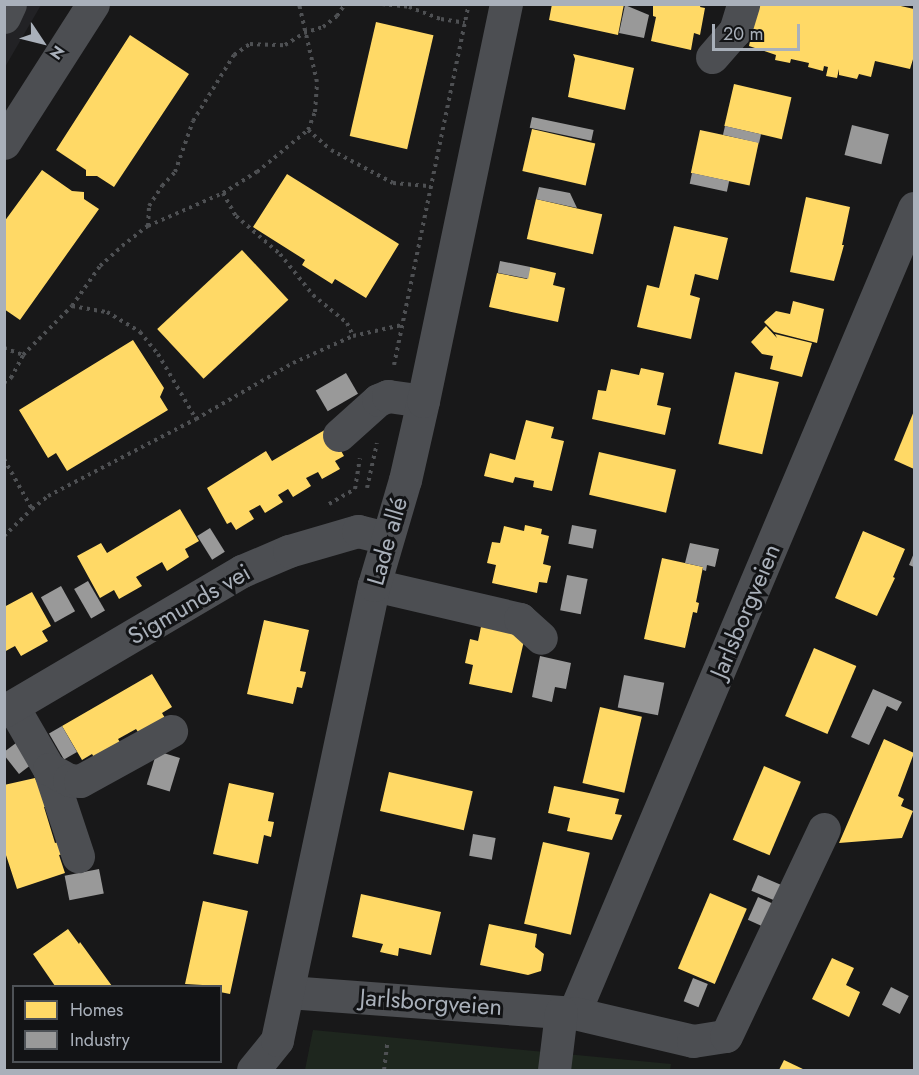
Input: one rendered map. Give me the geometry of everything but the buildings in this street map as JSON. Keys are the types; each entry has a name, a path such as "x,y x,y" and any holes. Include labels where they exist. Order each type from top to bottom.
{"street":[{"path":"4,17 10,4"},
{"path":"4,143 93,4"},
{"name":"Lade allé","path":"260,1068 277,1040 374,585 405,480 423,401 506,4"},
{"path":"712,57 735,31 743,4"},
{"name":"Jarlsborgveien","path":"568,1012 915,208"},
{"path":"350,445 378,400 388,396 423,401"},
{"name":"Sigmunds vei","path":"9,709 243,571 289,551 358,531 386,538"},
{"path":"374,585 520,619 541,638"},
{"path":"9,709 49,769 78,856"},
{"path":"49,769 69,780 80,781 171,731"},
{"name":"Jarlsborgveien","path":"288,992 568,1012 693,1041 726,1036 824,829"},
{"path":"554,1071 568,1012"}],"path":[{"path":"4,383 11,378 23,356 72,306 100,266 148,226 223,193 257,172 308,130 315,112 317,82 298,4"},
{"path":"148,226 149,206 162,186 175,172 193,121 234,55 250,44 285,45 304,33 323,27 337,16 345,4"},
{"path":"382,4 409,7 441,19 465,23"},
{"path":"365,497 469,4"},
{"path":"308,130 331,150 393,183 431,186"},
{"path":"223,193 236,216 280,254 313,295 347,323 353,336"},
{"path":"72,306 107,312 140,332 158,354 196,419"},
{"path":"4,536 32,508 48,496 196,419 293,363 353,336 402,325"},
{"path":"4,348 23,356"},
{"path":"326,506 355,489 350,445"},
{"path":"4,459 32,508"},
{"path":"384,1071 387,1044"}],"shaded area":[{"path":"5,5 41,5 5,67"},
{"path":"313,1030 671,1064 670,1070 305,1070"}]}
